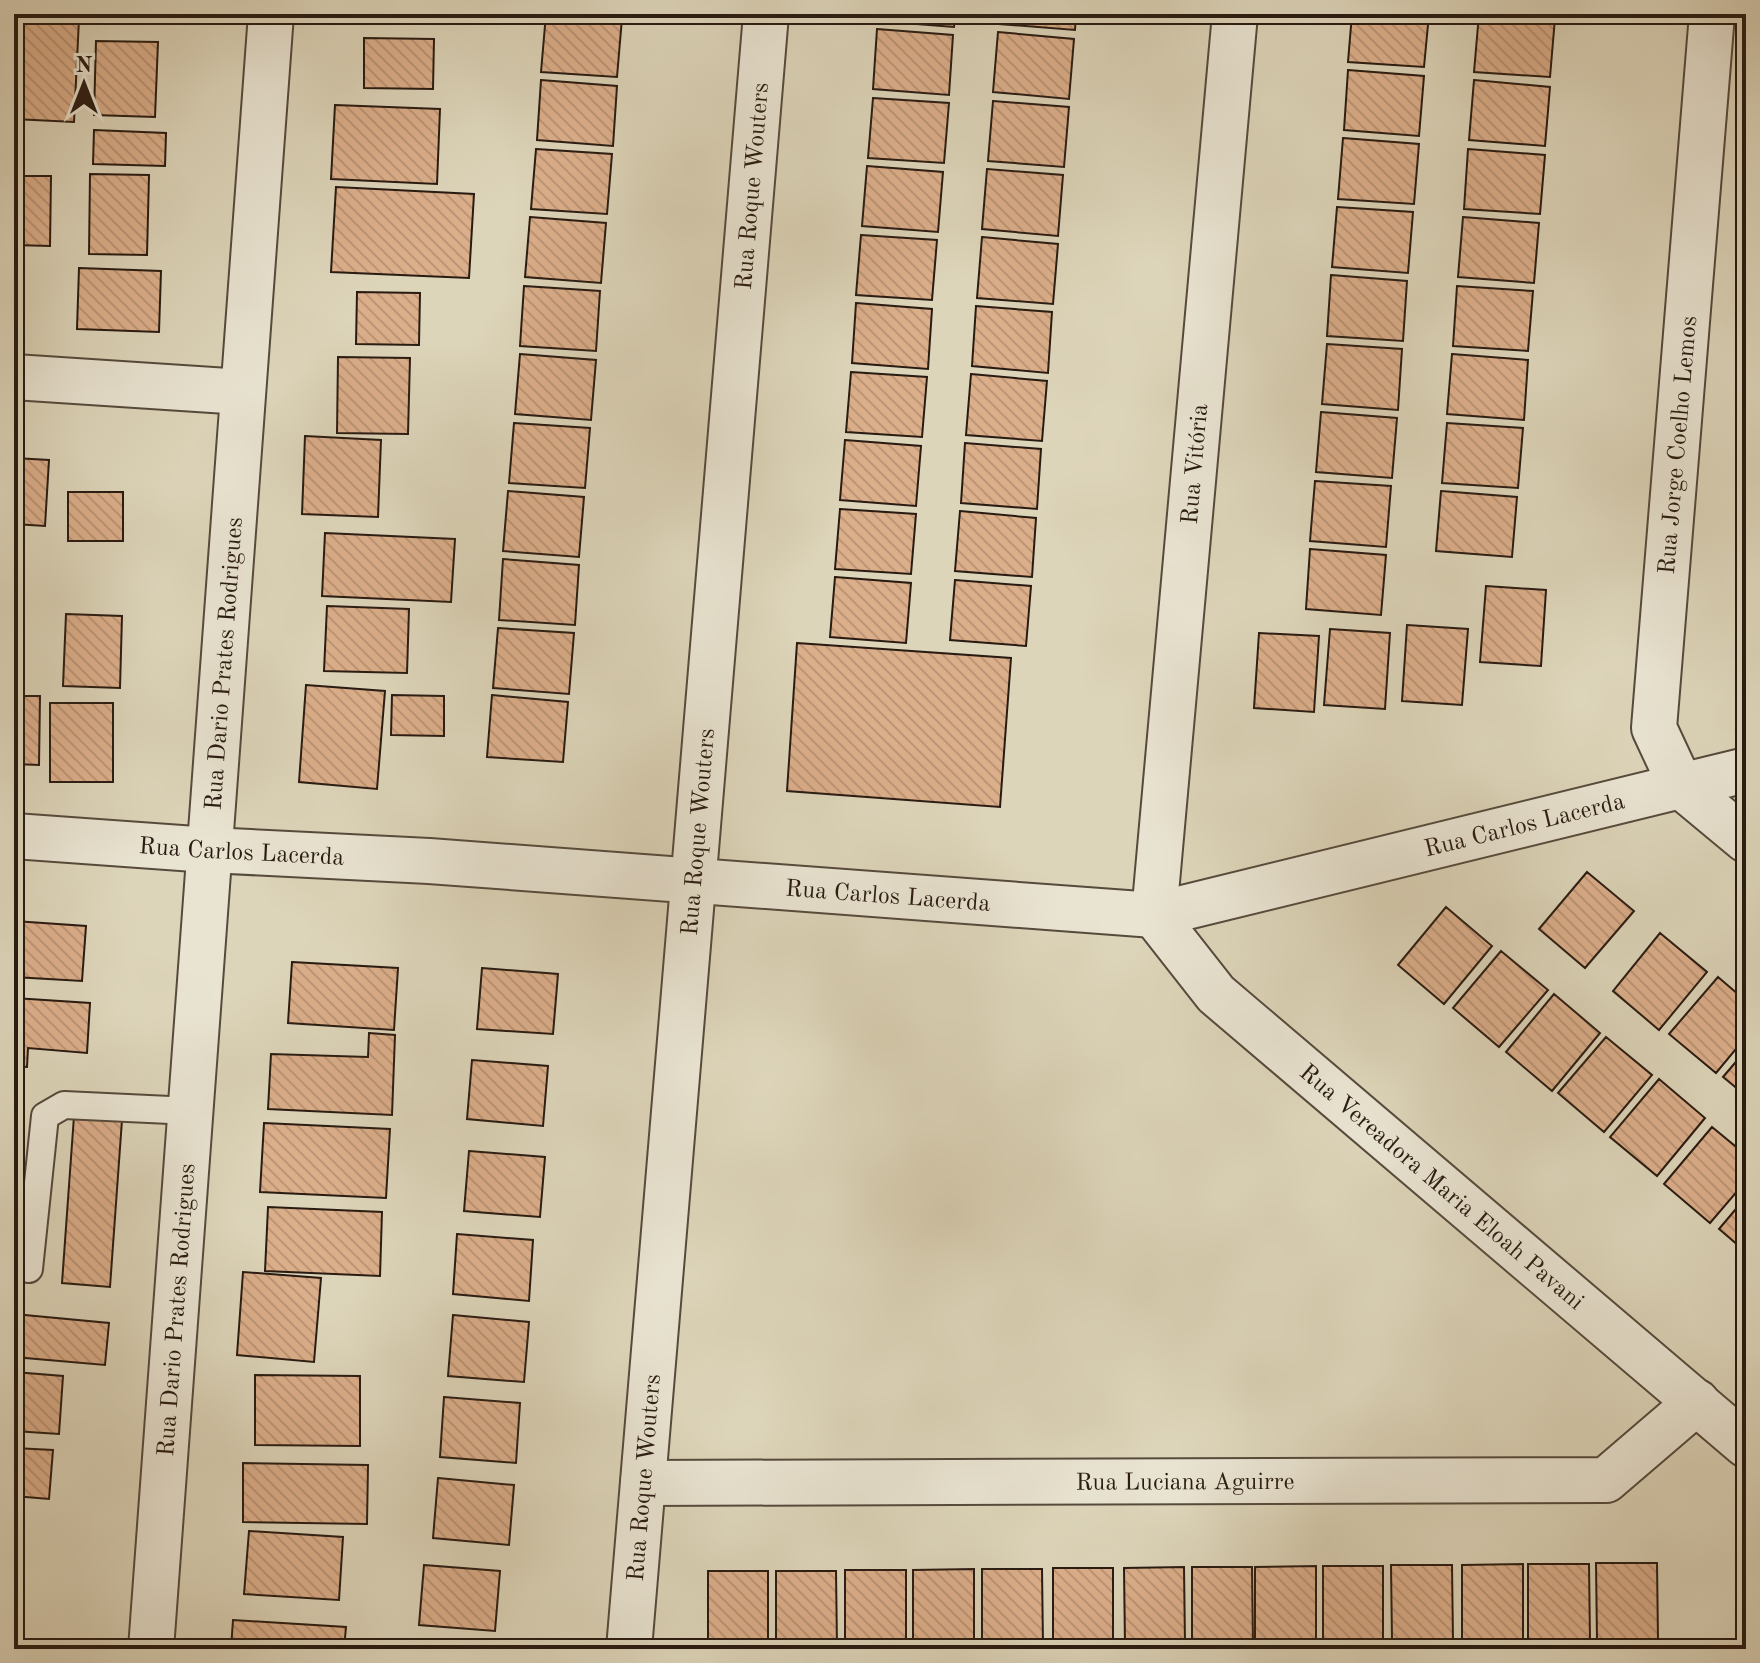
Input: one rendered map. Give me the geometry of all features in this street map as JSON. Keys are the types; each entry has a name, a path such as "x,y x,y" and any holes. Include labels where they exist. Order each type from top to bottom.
{"street":[{"name":"Rua Dario Prates Rodrigues","path":"151,1649 271,14"},
{"name":"Rua Roque Wouters","path":"629,1649 766,14"},
{"name":"Rua Vitória","path":"1154,915 1235,14"},
{"name":"Rua Jorge Coelho Lemos","path":"1712,14 1654,728 1681,786 1746,840"},
{"path":"14,377 243,392"},
{"name":"Rua Carlos Lacerda","path":"14,836 429,861 1154,915 1746,770"},
{"name":"Rua Vereadora Maria Eloah Pavani","path":"1154,915 1216,994 1746,1445"},
{"name":"Rua Luciana Aguirre","path":"643,1483 1606,1480 1697,1402"}],"lane":[{"path":"29,1269 45,1116 64,1105 191,1111"}],"building":[{"path":"546,14 622,18 617,77 541,72"},
{"path":"879,14 955,14 954,27 878,21"},
{"path":"999,14 1076,14 1075,30 999,24"},
{"path":"1352,14 1429,14 1424,67 1348,62"},
{"path":"1479,14 1555,18 1550,77 1474,72"},
{"path":"16,16 79,19 74,122 14,119"},
{"path":"877,29 953,35 949,95 873,89"},
{"path":"998,32 1074,39 1069,99 993,92"},
{"path":"364,38 434,39 433,89 364,88"},
{"path":"96,41 158,42 155,117 94,115"},
{"path":"1348,70 1424,76 1419,136 1344,130"},
{"path":"541,80 617,86 613,146 537,140"},
{"path":"1474,80 1550,87 1545,146 1469,140"},
{"path":"873,98 949,103 944,163 868,158"},
{"path":"993,101 1069,107 1064,167 988,161"},
{"path":"335,105 440,109 437,184 331,179"},
{"path":"94,130 166,133 165,166 93,164"},
{"path":"1343,138 1419,144 1414,204 1338,199"},
{"path":"536,149 612,154 607,214 531,209"},
{"path":"1468,149 1545,155 1540,214 1464,209"},
{"path":"867,166 943,172 938,232 862,226"},
{"path":"987,169 1063,175 1058,236 982,229"},
{"path":"90,174 149,175 147,255 89,254"},
{"path":"14,176 51,176 50,246 14,245"},
{"path":"336,187 474,194 469,278 331,272"},
{"path":"1337,207 1413,212 1408,273 1332,267"},
{"path":"530,217 606,223 601,283 525,277"},
{"path":"1463,217 1539,223 1534,283 1458,277"},
{"path":"861,235 937,240 932,300 856,295"},
{"path":"982,237 1058,244 1053,304 977,298"},
{"path":"79,268 161,271 159,332 77,329"},
{"path":"1331,275 1407,281 1403,341 1327,336"},
{"path":"524,286 600,291 596,351 520,346"},
{"path":"1457,286 1533,291 1528,351 1453,346"},
{"path":"357,292 420,293 419,345 356,344"},
{"path":"856,303 932,309 928,369 852,363"},
{"path":"976,306 1052,312 1048,373 972,366"},
{"path":"1327,344 1402,349 1398,410 1322,404"},
{"path":"520,354 596,360 591,420 515,414"},
{"path":"1452,354 1528,360 1524,420 1447,414"},
{"path":"338,357 410,358 408,434 337,433"},
{"path":"851,372 927,377 922,437 846,432"},
{"path":"971,374 1047,381 1042,441 966,435"},
{"path":"1321,412 1397,418 1392,478 1316,472"},
{"path":"514,423 590,428 585,488 509,483"},
{"path":"1447,423 1523,428 1518,488 1442,483"},
{"path":"305,436 381,440 378,517 302,514"},
{"path":"845,440 921,446 916,506 840,500"},
{"path":"965,443 1041,449 1037,509 961,503"},
{"path":"14,458 49,460 45,526 14,524"},
{"path":"1315,481 1391,486 1386,547 1310,541"},
{"path":"508,491 584,497 579,557 503,551"},
{"path":"1441,491 1517,497 1512,557 1436,551"},
{"path":"68,492 123,492 123,541 68,541"},
{"path":"840,509 916,514 911,574 835,569"},
{"path":"960,511 1036,518 1032,577 955,571"},
{"path":"325,533 455,539 451,602 322,596"},
{"path":"1310,549 1386,555 1381,615 1306,609"},
{"path":"503,559 579,565 575,625 499,620"},
{"path":"835,577 911,583 906,643 830,637"},
{"path":"955,580 1031,586 1026,646 950,640"},
{"path":"1486,586 1546,590 1541,666 1480,662"},
{"path":"327,606 409,609 407,673 324,671"},
{"path":"66,614 122,616 120,688 63,686"},
{"path":"1407,625 1468,629 1462,705 1402,701"},
{"path":"498,628 574,633 569,694 493,688"},
{"path":"1330,629 1390,633 1385,709 1324,705"},
{"path":"1259,633 1319,636 1314,712 1254,708"},
{"path":"797,643 1011,658 1000,807 787,791"},
{"path":"306,685 385,691 377,789 299,782"},
{"path":"392,695 444,696 444,736 391,735"},
{"path":"492,695 568,702 563,762 487,757"},
{"path":"14,696 40,696 39,765 14,764"},
{"path":"50,703 113,703 113,782 50,782"},
{"path":"1587,872 1634,911 1585,968 1539,929"},
{"path":"1446,907 1492,946 1444,1004 1398,965"},
{"path":"14,921 86,926 82,981 14,977"},
{"path":"1660,933 1707,972 1659,1030 1613,991"},
{"path":"1501,951 1548,990 1499,1047 1453,1008"},
{"path":"292,962 398,968 394,1030 288,1023"},
{"path":"482,968 558,974 553,1034 477,1029"},
{"path":"1718,977 1746,1001 1746,1037 1716,1073 1669,1034"},
{"path":"1554,994 1600,1033 1552,1091 1506,1052"},
{"path":"14,998 90,1003 87,1053 28,1048 27,1067 14,1066"},
{"path":"369,1033 395,1035 392,1115 268,1109 271,1054 368,1057"},
{"path":"1606,1037 1652,1075 1604,1132 1558,1093"},
{"path":"1746,1050 1746,1096 1723,1077"},
{"path":"472,1060 548,1066 543,1126 467,1119"},
{"path":"1659,1079 1705,1118 1657,1176 1610,1137"},
{"path":"74,1116 122,1120 110,1287 62,1283"},
{"path":"264,1123 390,1129 386,1198 260,1192"},
{"path":"1712,1127 1746,1155 1746,1181 1710,1223 1664,1184"},
{"path":"469,1151 545,1157 540,1217 464,1211"},
{"path":"1746,1197 1746,1252 1719,1229"},
{"path":"268,1207 382,1212 380,1276 265,1271"},
{"path":"457,1234 533,1240 529,1301 453,1294"},
{"path":"243,1272 321,1278 314,1362 237,1355"},
{"path":"14,1314 109,1323 105,1365 14,1357"},
{"path":"453,1315 529,1322 524,1382 448,1376"},
{"path":"14,1372 63,1376 59,1434 14,1431"},
{"path":"255,1375 360,1376 360,1446 255,1445"},
{"path":"444,1397 520,1403 516,1463 440,1457"},
{"path":"14,1448 53,1450 49,1499 14,1496"},
{"path":"243,1463 368,1465 367,1524 243,1522"},
{"path":"438,1478 514,1485 509,1545 433,1538"},
{"path":"249,1531 343,1537 339,1600 244,1594"},
{"path":"1596,1563 1657,1563 1658,1639 1597,1639"},
{"path":"1523,1564 1523,1640 1462,1641 1462,1565"},
{"path":"1528,1564 1589,1564 1590,1640 1528,1640"},
{"path":"424,1565 500,1571 495,1631 419,1625"},
{"path":"1391,1565 1452,1565 1453,1641 1392,1641"},
{"path":"1316,1566 1316,1642 1255,1643 1255,1567"},
{"path":"1323,1566 1383,1566 1383,1642 1323,1642"},
{"path":"1184,1567 1185,1643 1125,1644 1124,1568"},
{"path":"1192,1567 1252,1567 1253,1643 1192,1643"},
{"path":"1053,1568 1113,1568 1113,1644 1053,1644"},
{"path":"974,1569 974,1645 913,1646 913,1570"},
{"path":"982,1569 1042,1569 1043,1645 982,1645"},
{"path":"845,1570 906,1570 906,1646 845,1646"},
{"path":"708,1571 768,1571 768,1647 708,1647"},
{"path":"776,1571 836,1571 837,1647 776,1647"},
{"path":"233,1620 346,1627 344,1649 231,1649"}]}
